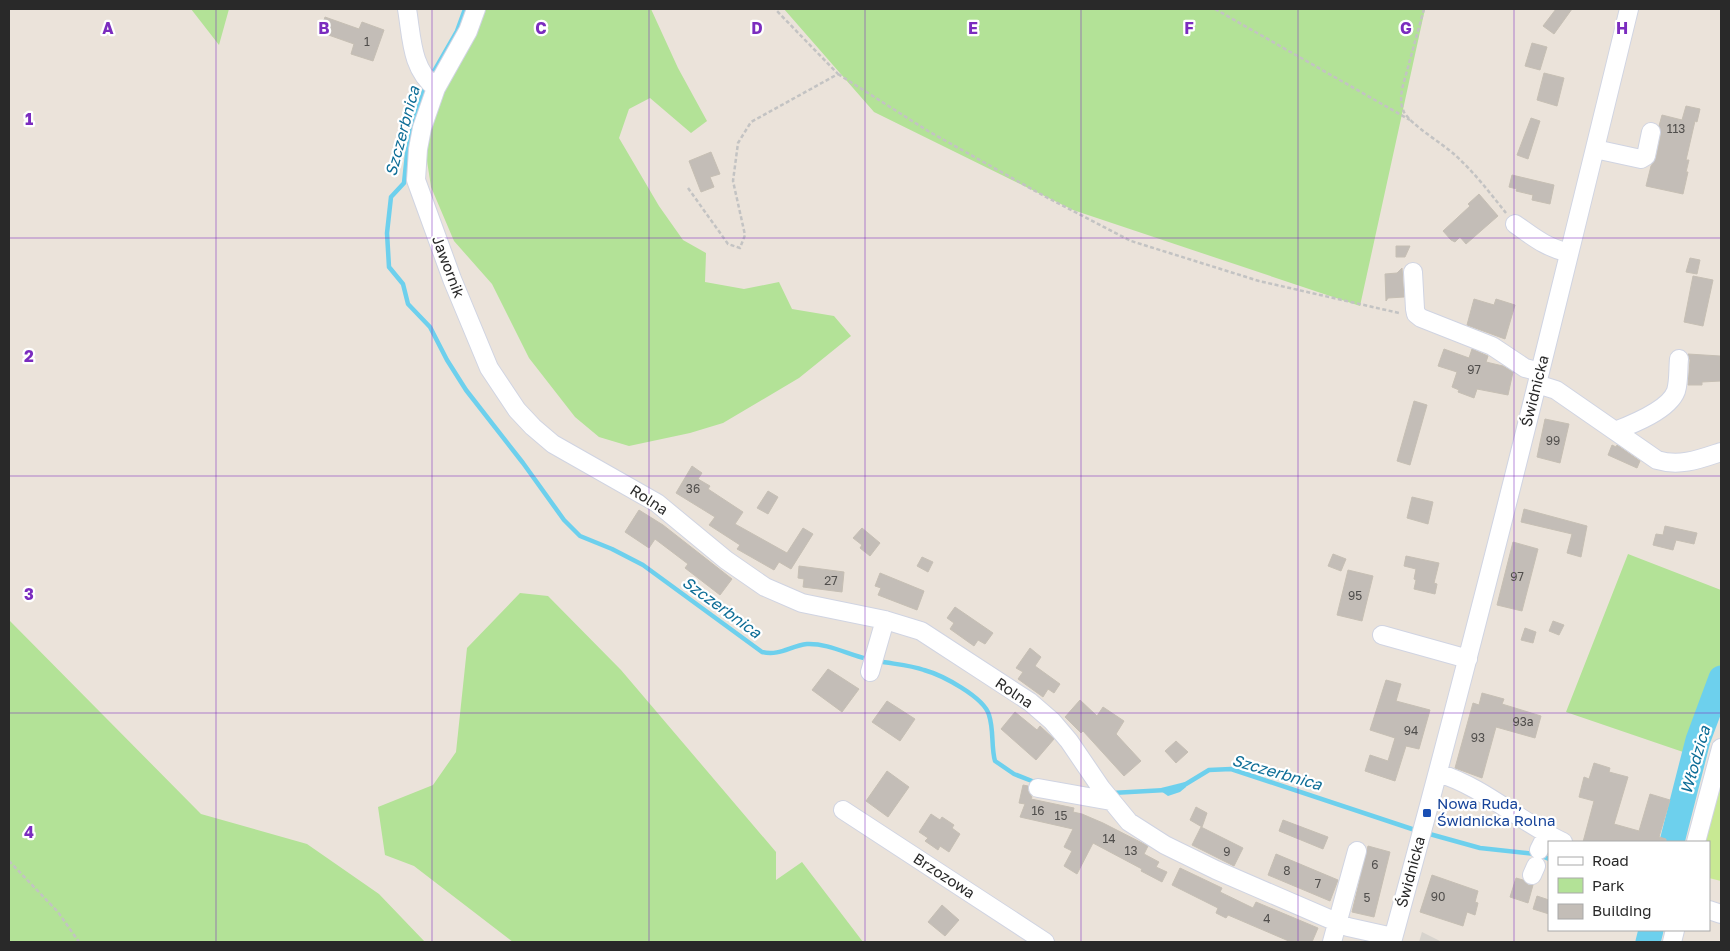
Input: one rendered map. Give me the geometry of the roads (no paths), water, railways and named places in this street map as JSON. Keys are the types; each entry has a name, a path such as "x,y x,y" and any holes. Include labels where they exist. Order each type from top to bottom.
{"street":[{"path":"407,9 415,57 426,80 436,88"},
{"name":"Jawornik","path":"476,9 468,31 436,88 422,128 417,156 416,180 452,279 489,368 517,410 533,427 553,444 612,476"},
{"name":"Świdnicka","path":"1392,939 1468,659 1629,9"},
{"path":"1595,149 1641,159 1646,156 1652,132"},
{"path":"1515,224 1553,249 1569,253"},
{"path":"1413,272 1415,309 1416,314 1421,318 1492,346 1657,460 1669,464 1681,464 1720,453"},
{"path":"1615,431 1636,423 1672,399 1678,384 1679,359"},
{"name":"Rolna","path":"612,476 657,503 726,560 765,587 802,603 885,620 921,631 1030,702 1069,741 1106,795 1129,822 1165,845 1216,870 1338,923 1392,939"},
{"path":"870,672 885,620"},
{"path":"1382,635 1468,659"},
{"path":"1696,841 1721,748"},
{"path":"1438,773 1454,778 1488,796 1538,856 1548,850"},
{"path":"1038,788 1106,795"},
{"name":"Brzozowa","path":"843,810 1045,942"},
{"path":"1332,942 1357,851"}],"water":[{"path":"1185,782 1186,787 1180,792 1168,796 1161,791 1161,788"}],"waterway":[{"name":"Szczerbnica","path":"430,78 457,31 465,9"},
{"name":"Szczerbnica","path":"426,85 414,122 407,154 404,183 391,197 387,233 389,267 403,284 408,304 430,327 447,360 466,390 523,463 564,520 580,536 612,549 643,565 762,652 774,653 801,645 815,644 868,659"},
{"name":"Szczerbnica","path":"878,661 913,667 932,673 971,694 986,708 989,715 995,761 1014,774 1037,783"},
{"name":"Włodzica","path":"1672,841 1698,740 1721,678"},
{"name":"Szczerbnica","path":"1181,787 1209,770 1231,769 1418,831"},
{"name":"Szczerbnica","path":"1112,793 1166,790"},
{"name":"Szczerbnica","path":"1426,833 1480,848 1535,854"},
{"name":"Szczerbnica","path":"1542,856 1548,859"},
{"name":"Włodzica","path":"1648,942 1651,931"}],"place":[{"name":"Nowa Ruda, Świdnicka Rolna","path":"1427,813"}]}
